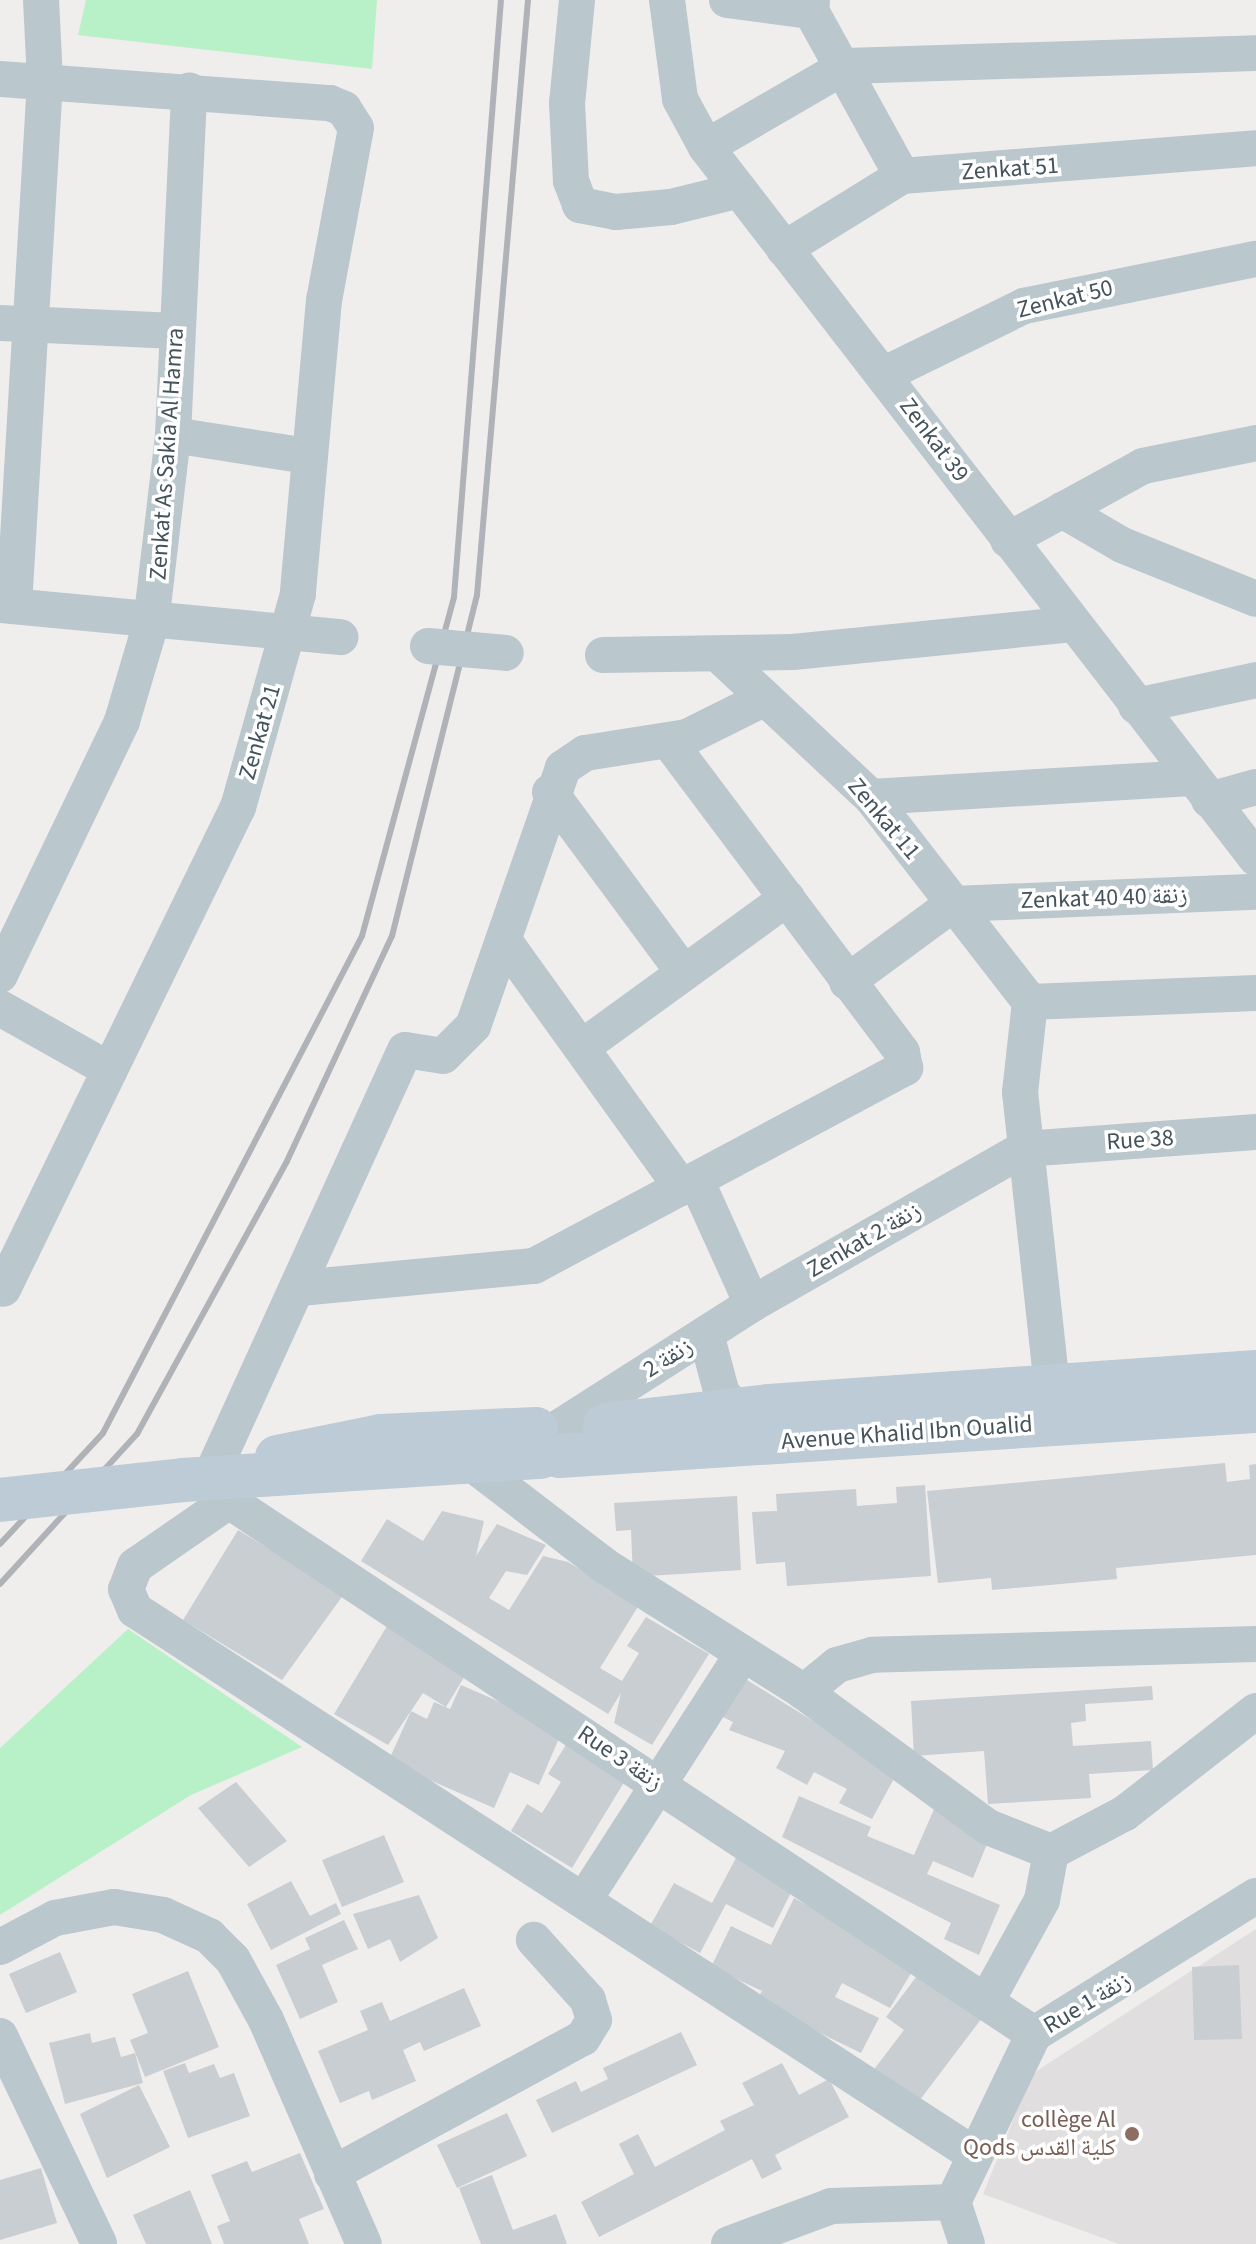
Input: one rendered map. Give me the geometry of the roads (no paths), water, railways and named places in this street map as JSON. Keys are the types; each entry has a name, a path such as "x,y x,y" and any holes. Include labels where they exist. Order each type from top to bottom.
{"main road":[{"name":"Avenue Khalid Ibn Oualid","path":"0,1500 471,1463 552,1440 737,1409 1256,1372"},
{"name":"Avenue Khalid Ibn Oualid","path":"208,1486 348,1440 552,1440 1256,1411"}],"street":[{"path":"41,0 45,81 15,324 7,605 151,623 341,637"},
{"path":"577,0 567,103 571,181 580,205 616,212 671,207 736,191"},
{"name":"Zenkat 39","path":"667,0 680,99 706,147 736,191 885,374 1008,540 1256,858"},
{"path":"727,0 812,6 902,176"},
{"path":"706,147 846,66 1256,53"},
{"path":"0,79 189,90"},
{"name":"Zenkat 21","path":"3,1289 234,820 289,634 301,574 307,456 332,238 356,128 344,109 330,103 189,90"},
{"name":"Zenkat As Sakia Al Hamra","path":"0,975 122,721 151,623 173,435 189,90"},
{"name":"Zenkat 51","path":"784,249 902,176 1256,148"},
{"name":"Zenkat 50","path":"885,374 1024,306 1256,259"},
{"path":"15,324 176,331"},
{"path":"173,435 307,456"},
{"path":"1008,540 1143,466 1256,443"},
{"path":"1062,510 1122,545 1256,599"},
{"path":"603,655 718,654 1074,624"},
{"path":"428,646 506,653"},
{"name":"Zenkat 11","path":"718,654 871,797 1030,1002"},
{"path":"1136,706 1256,680"},
{"path":"765,698 669,742 585,753 563,768 550,792 505,942 462,1044 439,1056 405,1050 208,1486 135,1566 126,1589 135,1610 975,2155"},
{"path":"300,1288 526,1269 905,1068 902,1052 669,742"},
{"path":"871,797 1256,787"},
{"path":"550,792 684,973"},
{"name":"Zenkat 40 زنقة 40","path":"953,904 1256,892"},
{"path":"585,1045 787,898"},
{"path":"847,982 953,904"},
{"path":"505,942 689,1184 752,1304"},
{"path":"1052,1386 1024,1149 1021,1075 1030,1002 1256,993"},
{"path":"0,1008 110,1070"},
{"name":"Rue 38","path":"1024,1149 1256,1132"},
{"name":"Zenkat 2 زنقة","path":"706,1334 752,1304 1024,1149"},
{"name":"زنقة 2","path":"552,1440 706,1334 722,1394 737,1409"},
{"path":"471,1463 605,1566 804,1692 988,1827 1051,1852"},
{"name":"Rue 3 زنقة","path":"208,1486 1034,2034"},
{"path":"804,1692 837,1665 872,1655 1256,1644"},
{"path":"584,1900 742,1655"},
{"path":"986,2002 1042,1900 1051,1852 1162,1788 1256,1711"},
{"name":"Rue 1 زنقة","path":"953,2202 1034,2034 1256,1896"},
{"path":"0,1947 55,1918 114,1907 163,1915 209,1936 233,1960 266,2020 364,2244"},
{"path":"332,2174 583,2038 594,2020 588,2000 534,1940"},
{"path":"0,2036 99,2244"},
{"path":"729,2244 831,2206 953,2202 967,2244"}],"railway":[{"path":"0,1544 103,1433 362,936 454,597 501,0"},
{"path":"0,1584 137,1434 287,1161 392,936 477,595 528,0"}],"place":[{"name":"collège Al Qods كلية القدس","path":"1132,2134"}]}
